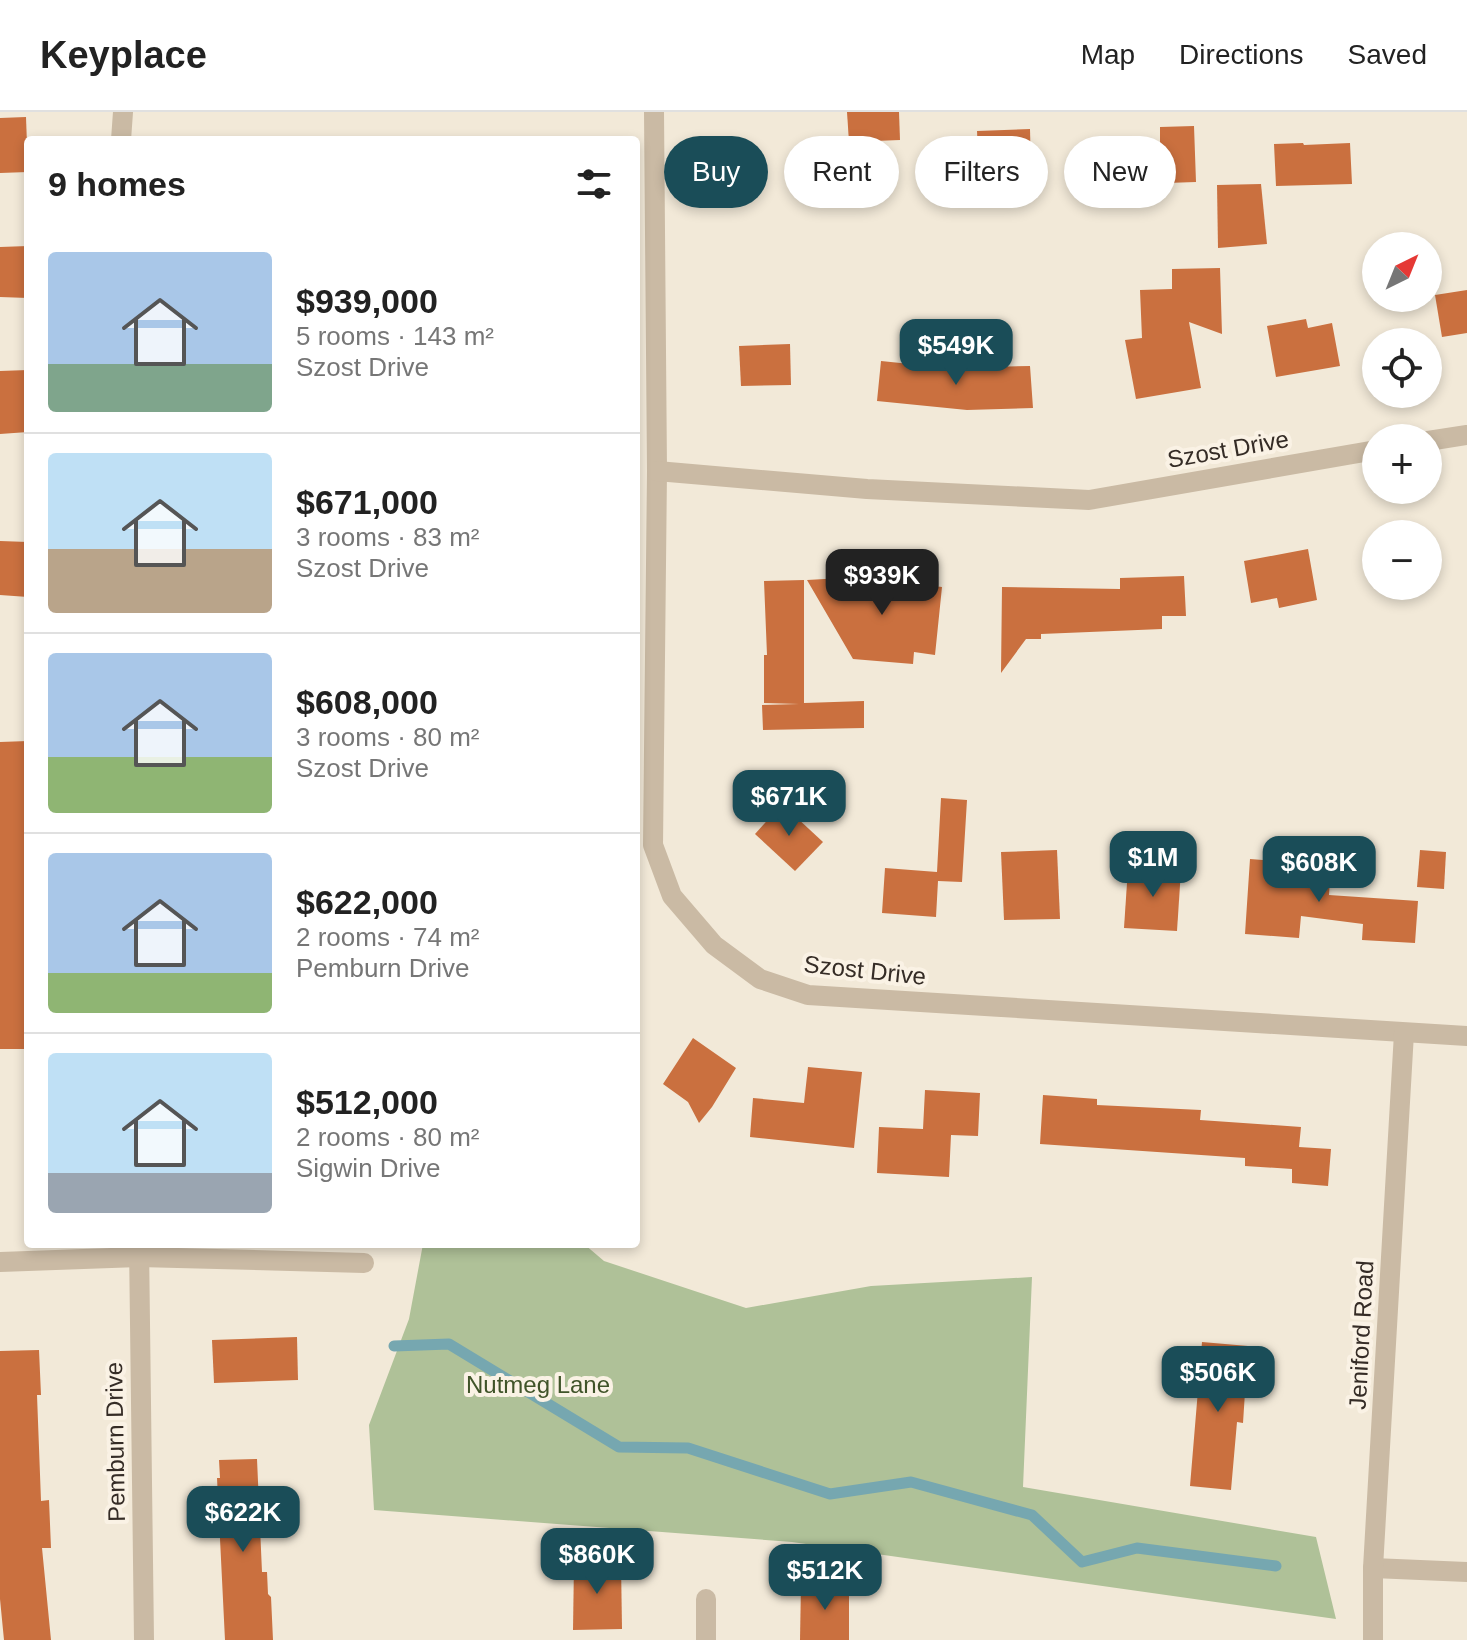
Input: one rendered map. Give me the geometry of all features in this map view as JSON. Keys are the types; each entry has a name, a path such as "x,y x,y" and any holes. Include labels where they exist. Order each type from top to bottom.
{"street":[{"path":"121,136 123,112"},
{"name":"Szost Drive","path":"654,112 657,471 653,845 672,896 714,945 760,979 808,995 1467,1036"},
{"path":"1442,439 1467,435"},
{"name":"Szost Drive","path":"657,471 867,489 1089,500 1362,452"},
{"name":"Jeniford Road","path":"1373,1640 1373,1568 1404,1033"},
{"path":"0,1262 139,1250 364,1263"},
{"name":"Pemburn Drive","path":"139,1250 144,1640"},
{"path":"1373,1568 1467,1572"},
{"path":"706,1599 706,1640"}],"green space":[{"name":"Nutmeg Lane","path":"422,1248 589,1248 604,1261 746,1308 871,1286 1032,1277 1023,1487 1316,1537 1336,1619 792,1542 374,1510 369,1425 409,1319"}],"building":[{"path":"847,112 899,112 900,140 899,136 849,136"},
{"path":"26,117 24,172 0,173 0,118"},
{"path":"1194,126 1196,182 1176,183 1176,136 1160,136 1160,127"},
{"path":"1030,129 1030,136 977,136 977,131"},
{"path":"1350,143 1352,184 1276,186 1274,144"},
{"path":"1261,184 1267,244 1218,248 1217,185"},
{"path":"24,246 24,298 0,297 0,247"},
{"path":"1220,268 1222,334 1189,322 1201,388 1136,399 1125,340 1142,338 1140,290 1172,289 1172,269"},
{"path":"1467,290 1467,333 1442,337 1438,312 1442,312 1442,294"},
{"path":"1306,319 1308,328 1332,323 1340,366 1276,377 1267,326"},
{"path":"790,344 791,385 741,386 739,346"},
{"path":"881,361 949,368 1030,366 1033,408 967,410 877,401"},
{"path":"24,370 24,432 0,434 0,371"},
{"path":"0,541 24,542 24,597 0,595"},
{"path":"1308,549 1317,600 1279,608 1277,598 1251,603 1244,561"},
{"path":"1184,576 1186,616 1162,616 1162,629 1041,634 1041,639 1026,639 1001,673 1002,587 1120,589 1120,578"},
{"path":"860,577 942,587 935,655 914,652 913,664 853,659 807,580"},
{"path":"804,580 804,703 864,701 864,728 763,730 762,705 799,704 764,703 764,655 767,655 764,581"},
{"path":"24,741 24,1049 0,1049 0,742"},
{"path":"941,798 967,800 962,882 938,881 936,917 882,913 885,868 937,872"},
{"path":"782,804 823,842 795,871 755,834"},
{"path":"1057,850 1060,919 1004,920 1001,852"},
{"path":"1420,850 1446,852 1444,889 1417,887"},
{"path":"1250,859 1331,865 1329,895 1418,901 1415,943 1362,940 1363,924 1301,916 1299,938 1245,934"},
{"path":"1128,868 1181,870 1177,931 1124,928"},
{"path":"693,1038 736,1068 699,1123 688,1102 663,1084"},
{"path":"808,1067 862,1072 854,1148 750,1137 753,1098 804,1103"},
{"path":"925,1090 980,1093 978,1136 951,1135 949,1177 877,1173 879,1127 923,1129"},
{"path":"1043,1095 1097,1099 1097,1105 1201,1110 1200,1120 1301,1127 1299,1147 1331,1149 1328,1186 1292,1183 1292,1169 1245,1166 1245,1158 1040,1144"},
{"path":"297,1337 298,1380 214,1383 212,1340"},
{"path":"1202,1342 1248,1346 1243,1423 1237,1422 1231,1490 1190,1486"},
{"path":"39,1350 41,1395 37,1395 41,1501 49,1500 51,1548 42,1548 51,1640 4,1640 0,1599 0,1351"},
{"path":"257,1459 262,1572 267,1572 273,1640 225,1640 217,1478 220,1478 219,1460"},
{"path":"574,1563 621,1563 622,1629 573,1630"},
{"path":"801,1584 849,1584 849,1640 800,1640"}],"waterway":[{"path":"394,1346 449,1344 619,1447 688,1448 830,1494 911,1482 1032,1515 1082,1562 1137,1548 1276,1566"}]}
